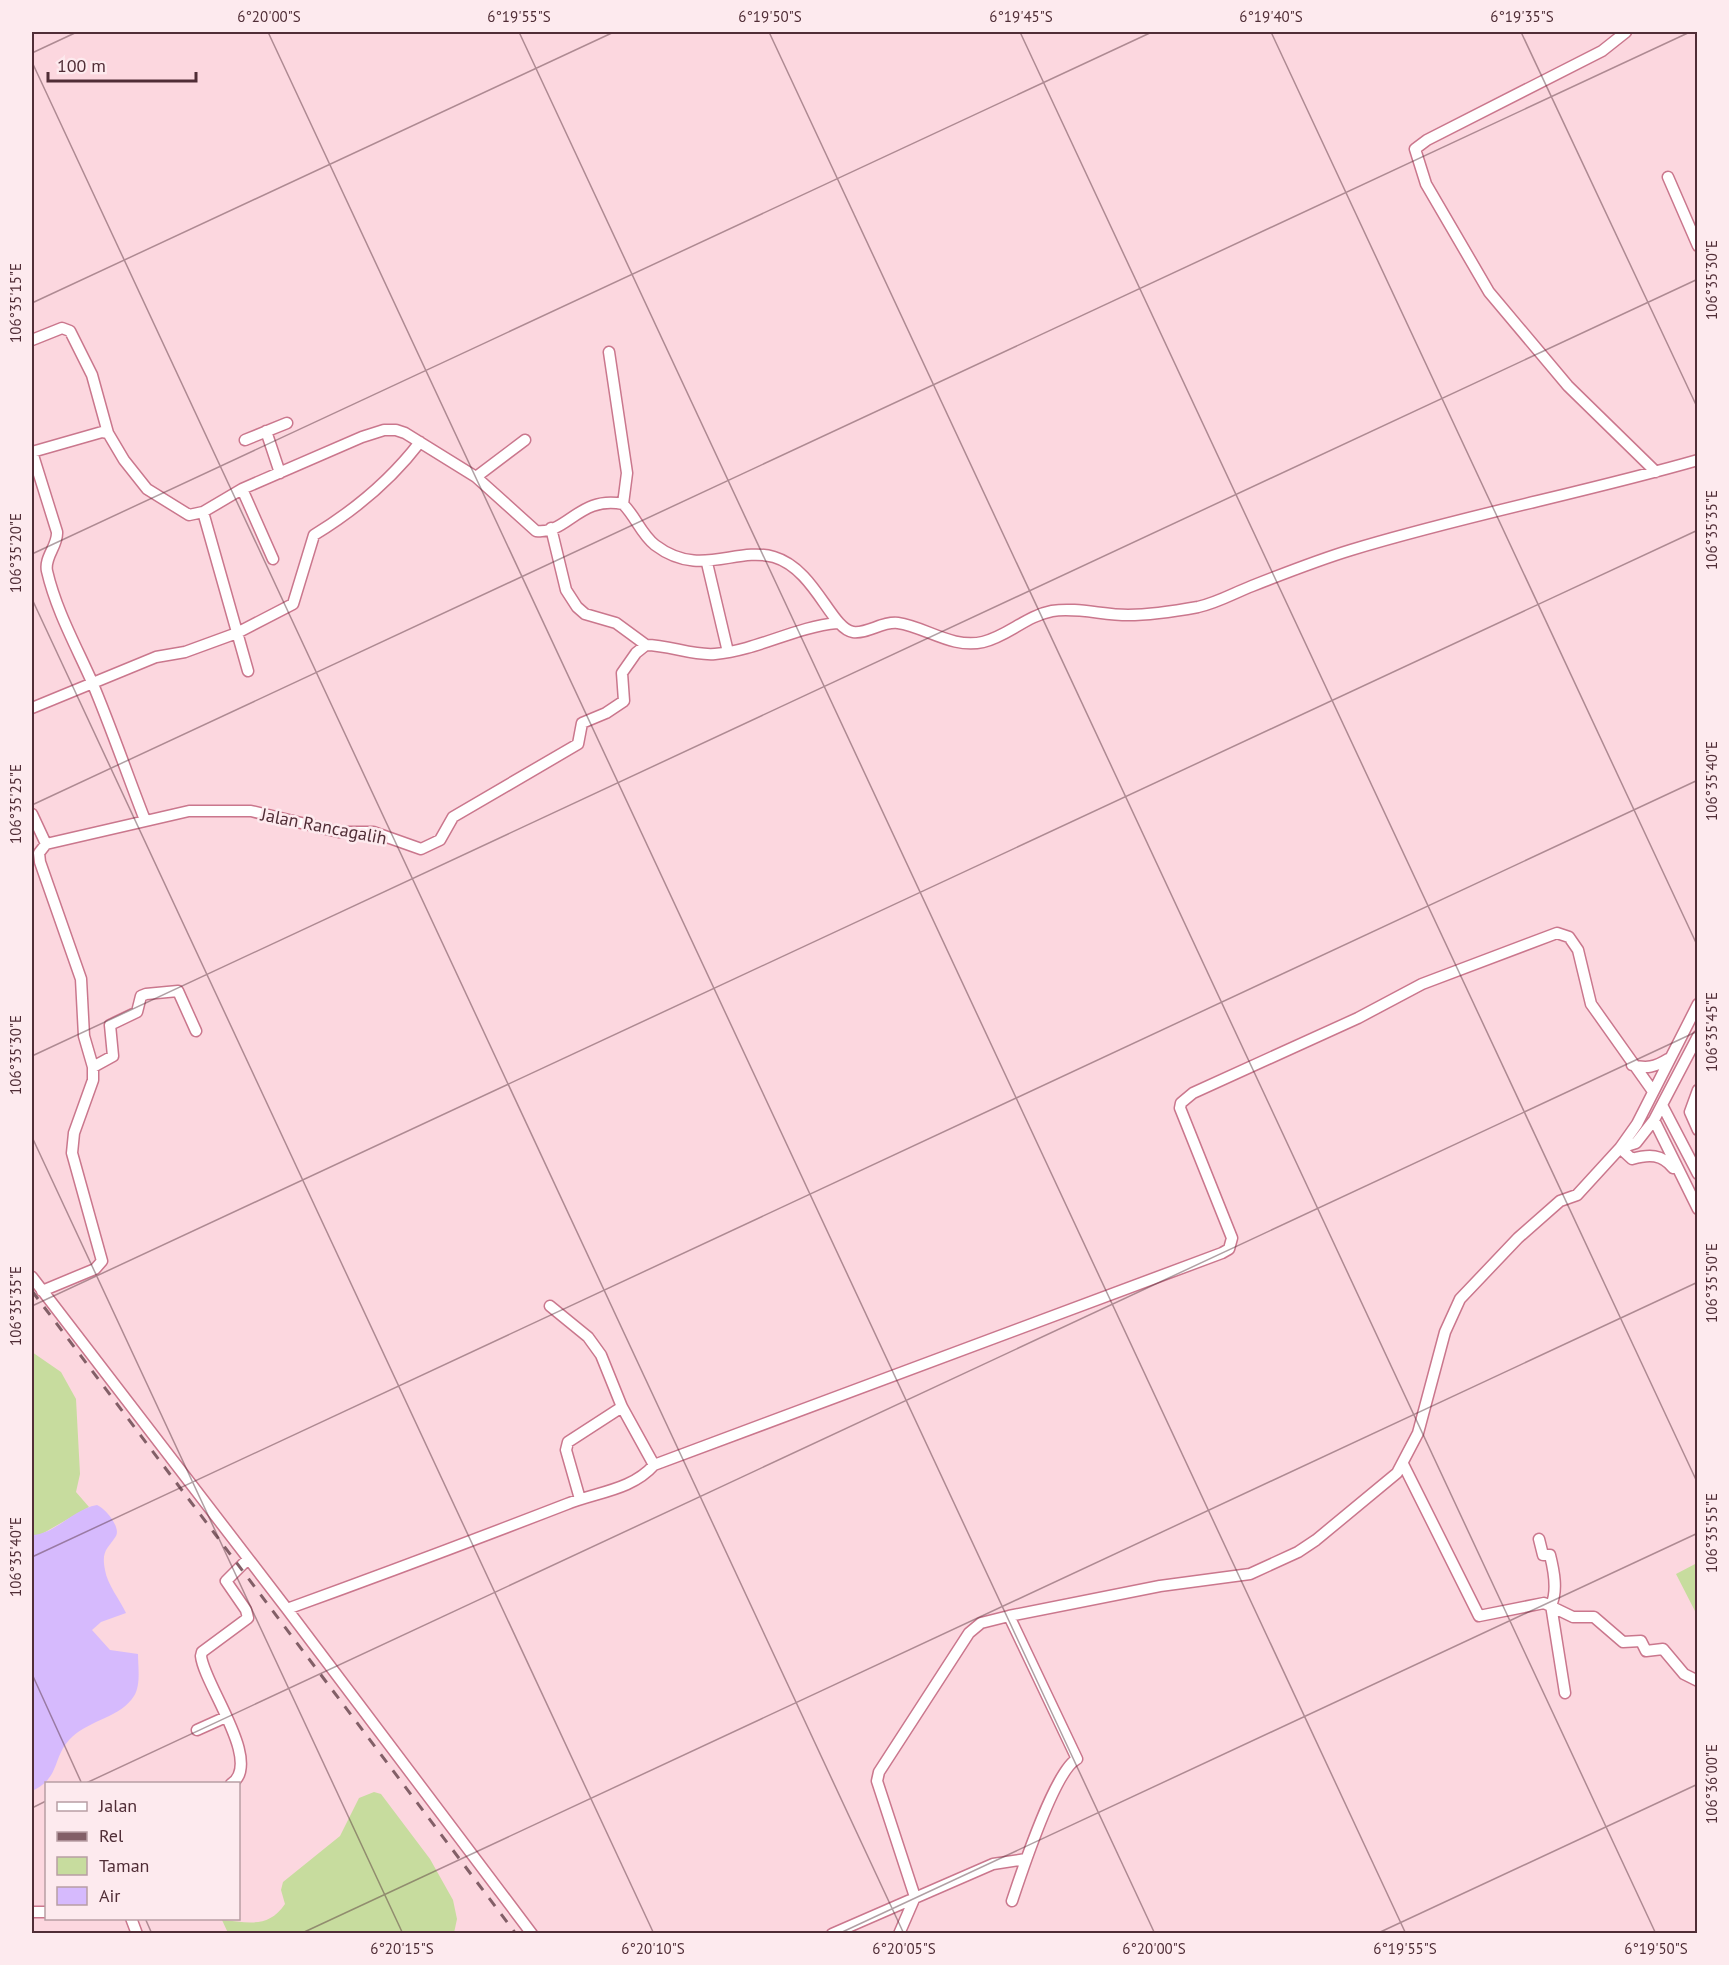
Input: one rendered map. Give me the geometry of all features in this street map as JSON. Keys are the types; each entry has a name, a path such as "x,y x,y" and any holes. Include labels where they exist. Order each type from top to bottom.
{"street":[{"path":"1626,32 1602,51 1427,140 1415,149 1426,184 1489,292 1568,386 1656,472"},
{"path":"1668,177 1698,246"},
{"path":"32,340 62,328 70,331 92,375 108,433 123,460 147,489 189,515 202,512 242,489 375,432 396,429 476,477 536,531 544,532 594,504 608,501 623,504"},
{"path":"609,352 627,473 623,504 646,537 663,550 707,563 758,555 775,557 794,567 808,579 837,623 853,632 885,623 898,623 933,637 980,643 1038,615 1053,611 1129,615 1196,607 1351,550 1490,510 1656,472 1698,460"},
{"path":"245,440 287,423"},
{"path":"266,430 280,473"},
{"path":"108,433 102,432 32,452 57,532 57,539 47,561 47,571 62,616 92,683 145,820"},
{"path":"476,477 525,440"},
{"path":"32,708 156,657 185,652 237,633 293,604 315,534 342,519 383,483 420,442"},
{"path":"242,489 273,559"},
{"path":"202,512 248,671"},
{"path":"551,528 566,590 577,607 585,614 616,623 646,645 708,654 728,652 772,641 810,626 837,623"},
{"path":"707,563 728,652"},
{"name":"Jalan Rancagalih","path":"46,844 189,811 251,811 339,832 373,832 421,849 440,840 453,817 578,744 582,723 606,713 624,701 622,673 636,653 646,645"},
{"path":"32,814 46,844 39,853 40,862 79,968 84,1036 93,1067 91,1090 74,1133 72,1153 102,1261 95,1269 42,1291"},
{"path":"287,1609 580,1499 630,1484 642,1478 654,1465 1229,1249 1232,1238 1180,1103 1192,1094 1371,1012 1422,984 1557,933 1563,934 1574,942 1591,1004 1632,1065 1648,1080 1650,1094 1662,1105 1698,1174"},
{"path":"93,1067 112,1056 110,1025 137,1012 141,996 146,994 178,991 196,1031"},
{"path":"899,1934 915,1897 877,1781 879,1772 969,1633 981,1623 1009,1616 1160,1586 1250,1574 1289,1557 1316,1540 1396,1473 1418,1434 1445,1332 1460,1299 1518,1238 1560,1201 1576,1195 1620,1148 1641,1114 1698,1004"},
{"path":"1620,1148 1636,1143 1654,1120 1698,1036"},
{"path":"1632,1065 1644,1068 1656,1066 1669,1058"},
{"path":"1698,1090 1690,1112 1698,1131"},
{"path":"1641,1114 1654,1120 1698,1209"},
{"path":"1620,1148 1632,1159 1645,1155 1667,1160 1684,1180"},
{"path":"32,1277 247,1560 287,1609 532,1934"},
{"path":"550,1306 588,1337 597,1349 622,1407 654,1465"},
{"path":"580,1499 566,1450 568,1442 622,1407"},
{"path":"1403,1464 1479,1616 1544,1603 1573,1617 1594,1617 1623,1642 1641,1641 1646,1651 1663,1649 1684,1674 1698,1681"},
{"path":"1539,1539 1543,1555 1550,1556 1554,1573 1555,1598 1551,1605 1565,1693"},
{"path":"233,1782 239,1774 242,1755 201,1656 202,1652 248,1618 246,1610 226,1581 247,1560"},
{"path":"1009,1616 1077,1759 1069,1763 1026,1859 1012,1901"},
{"path":"197,1730 226,1717"},
{"path":"832,1934 993,1863 1026,1859"},
{"path":"132,1920 138,1934"}],"green space":[{"path":"32,1352 61,1372 76,1399 80,1474 76,1492 89,1507 40,1535 32,1535"},
{"path":"1697,1563 1697,1615 1676,1574"},
{"path":"374,1792 381,1794 430,1859 453,1900 457,1919 454,1933 228,1933 222,1920 264,1921 278,1912 285,1904 281,1890 283,1882 340,1836 359,1798"}],"water":[{"path":"97,1505 108,1514 116,1528 116,1536 108,1547 104,1563 108,1581 126,1613 101,1622 92,1630 110,1650 138,1654 138,1687 134,1696 121,1709 87,1726 72,1737 65,1744 48,1779 32,1791 32,1535 41,1534 80,1511"}],"railway":[{"path":"32,1291 516,1934"}]}
